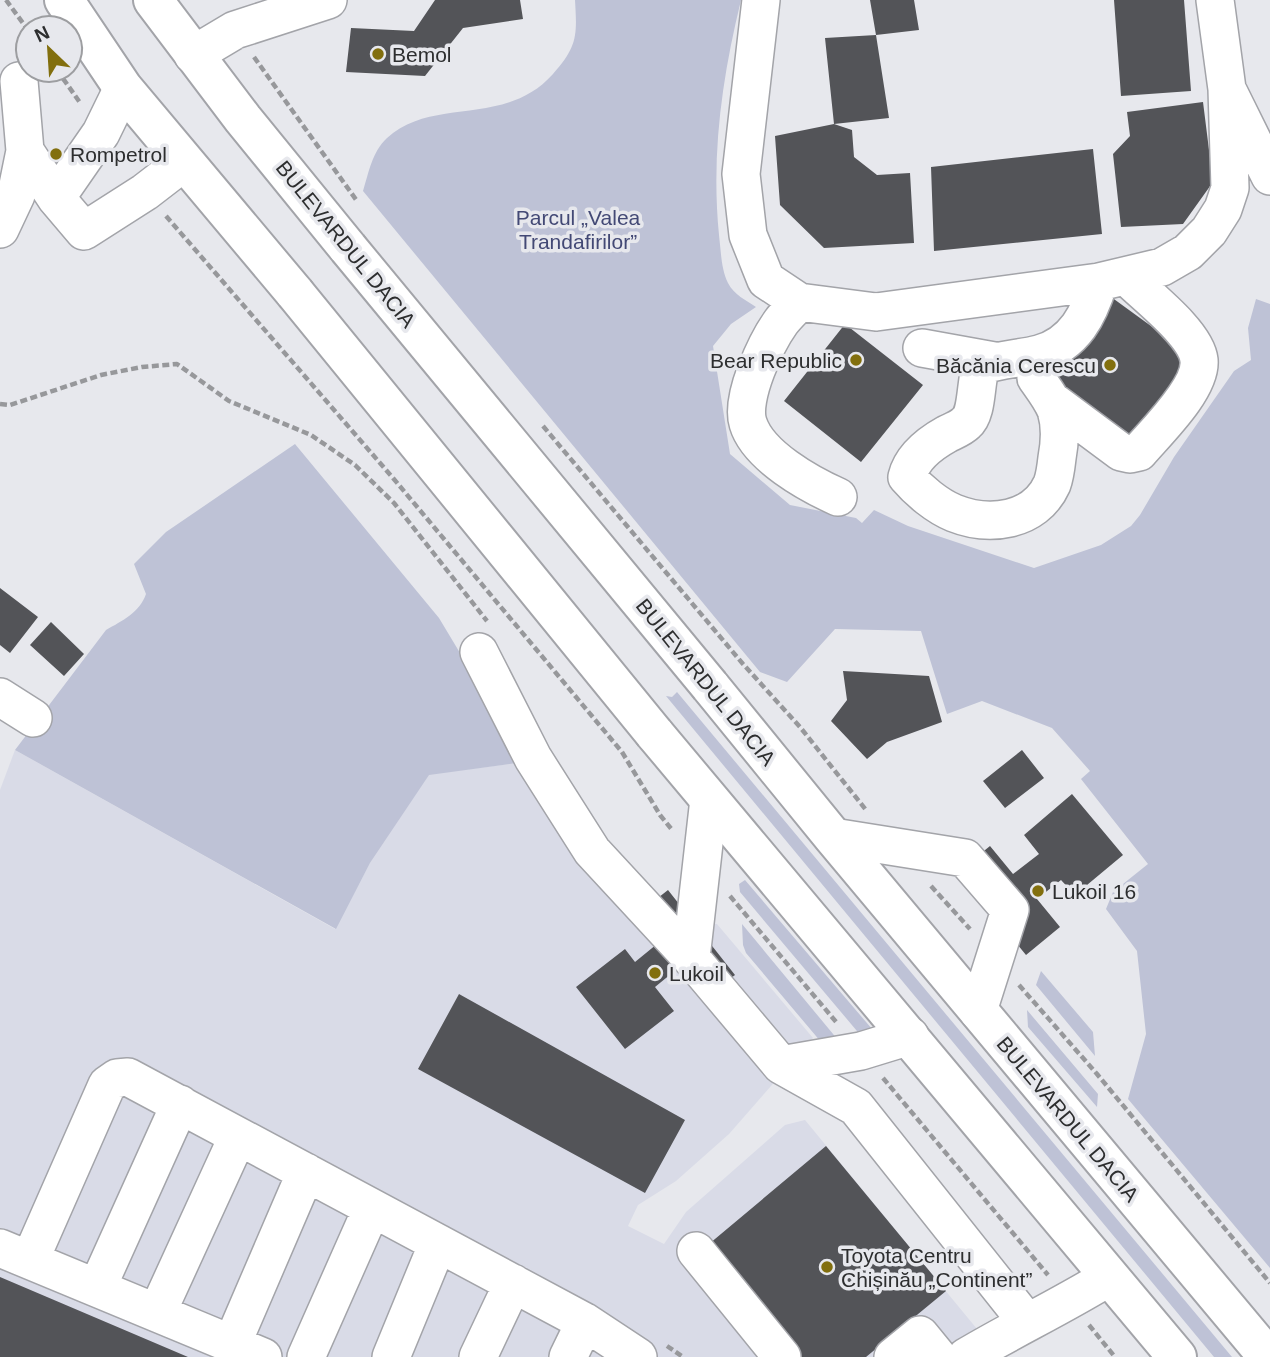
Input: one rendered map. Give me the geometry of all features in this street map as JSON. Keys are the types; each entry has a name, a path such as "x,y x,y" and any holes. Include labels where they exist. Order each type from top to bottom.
{"highway":[{"name":"BULEVARDUL DACIA","path":"153,0 193,55 348,248 833,837 1268,1357"},
{"path":"84,46 123,88 295,293 638,742 709,799 1177,1357"}],"street":[{"path":"193,55 235,30 328,0"},
{"path":"761,0 740,174 748,235 766,280 799,302 876,312 1112,279 1162,267 1188,252 1209,231 1223,209 1230,188 1227,89 1215,0"},
{"path":"0,229 16,195 25,151 12,80"},
{"path":"56,198 101,133 123,88"},
{"path":"1227,89 1270,176"},
{"path":"25,151 56,198 84,231 145,192 184,162"},
{"path":"1041,354 1036,378 1056,411 1060,431 1052,483 1045,496 1026,514 985,520 955,513 942,506 907,477 909,469 929,444 968,422 975,404 976,379 981,366 994,361 1041,354 1065,342 1112,279"},
{"path":"1051,400 1121,452 1129,454 1139,452 1184,402 1197,371 1198,355 1185,333 1112,279"},
{"path":"799,302 780,322 755,374 747,401 747,422 758,442 787,468 838,497"},
{"path":"922,348 994,361"},
{"path":"487,641 533,758 592,851 691,958 776,1060 856,1107 1027,1322"},
{"path":"0,697 33,718"},
{"path":"691,958 709,799"},
{"path":"833,837 965,858 1010,910 978,1011"},
{"path":"776,1060 861,1051 910,1036"},
{"path":"306,1172 247,1351 15,1254 107,1085 128,1077 180,1104 585,1322 638,1357"},
{"path":"97,1288 180,1104"},
{"path":"157,1313 238,1136"},
{"path":"306,1357 372,1208"},
{"path":"391,1357 438,1243"},
{"path":"696,1251 782,1357"},
{"path":"986,1352 1027,1322 1070,1301 1109,1277"},
{"path":"478,1357 513,1283"},
{"path":"568,1357 585,1322"},
{"path":"893,1357 920,1335 938,1357"}],"path":[{"path":"235,30 363,210"},
{"path":"67,84 101,133"},
{"path":"145,192 393,478 638,742"},
{"path":"0,404 10,405 101,375 177,364 229,401 311,435 355,465 394,503 487,641"},
{"path":"538,421 743,664"}],"shaded area":[{"path":"15,750 335,929 370,863 429,774 517,763 645,913 717,924 813,1038 729,1134 676,1181 638,1205 628,1226 664,1244 686,1212 785,1125 805,1120 977,1329 956,1348 952,1344 936,1357 0,1357 0,790"}],"green space":[{"name":"Parcul „Valea Trandafirilor”","path":"575,0 741,0 728,58 720,117 717,205 726,278 740,297 756,307 731,324 713,346 730,454 790,505 856,518 862,523 874,510 908,526 1034,568 1101,545 1131,526 1140,515 1174,457 1234,371 1251,360 1248,328 1256,299 1270,304 1270,1268 1128,1099 1146,1034 1137,951 1106,909 1113,892 1148,864 1081,779 1090,771 1052,728 982,701 947,714 921,631 835,629 787,682 760,672 363,191 378,150 387,138 405,125 426,118 513,101 534,91 553,74 567,56 574,40"},
{"path":"295,444 439,618 523,758 517,763 429,775 370,863 336,929 15,750 106,630 130,615 143,600 146,594 134,564 166,532"},
{"path":"677,692 1232,1357 1214,1357 666,696 672,697"},
{"path":"745,880 872,1029 862,1037 740,892 739,884"},
{"path":"742,924 838,1040 821,1042 746,953"},
{"path":"1041,971 1093,1032 1095,1056 1036,985"},
{"path":"1027,1010 1098,1094 1097,1107 1028,1027"}],"building":[{"path":"435,0 520,0 523,19 463,28 425,76 346,72 351,28 414,31"},
{"path":"870,0 914,0 919,30 876,35"},
{"path":"1114,0 1184,0 1191,91 1121,96"},
{"path":"876,35 889,118 834,124 825,38"},
{"path":"1203,102 1213,182 1183,224 1121,227 1113,154 1130,136 1127,112"},
{"path":"834,124 852,130 854,157 877,175 910,173 914,243 824,248 780,205 775,136"},
{"path":"1093,149 1102,234 934,251 931,167"},
{"path":"1107,294 1195,358 1132,447 1040,378"},
{"path":"845,324 923,385 861,462 784,401"},
{"path":"0,588 38,617 10,653 0,645"},
{"path":"51,622 84,654 64,676 30,645"},
{"path":"843,671 929,676 942,722 887,742 867,759 831,721 847,700"},
{"path":"1022,750 1044,778 1005,808 983,781"},
{"path":"1072,794 1123,855 1075,895 1061,880 1037,899 1060,927 1026,955 958,872 990,846 1013,874 1039,854 1024,835"},
{"path":"668,890 735,975 702,1000 677,969 655,987 674,1011 625,1049 576,987 625,949 635,962 657,944 635,916"},
{"path":"459,994 685,1120 645,1193 418,1069"},
{"name":"Toyota Centru Chișinău „Continent”","path":"826,1146 946,1291 866,1357 802,1357 709,1244"},
{"path":"0,1277 188,1357 0,1357"}],"place":[{"name":"Bemol","path":"378,54"},
{"name":"Rompetrol","path":"56,154"},
{"name":"Bear Republic","path":"856,360"},
{"name":"Băcănia Cerescu","path":"1110,365"},
{"name":"Lukoil 16","path":"1038,891"},
{"name":"Lukoil","path":"655,973"},
{"name":"Toyota Centru Chișinău „Continent”","path":"827,1267"}]}
